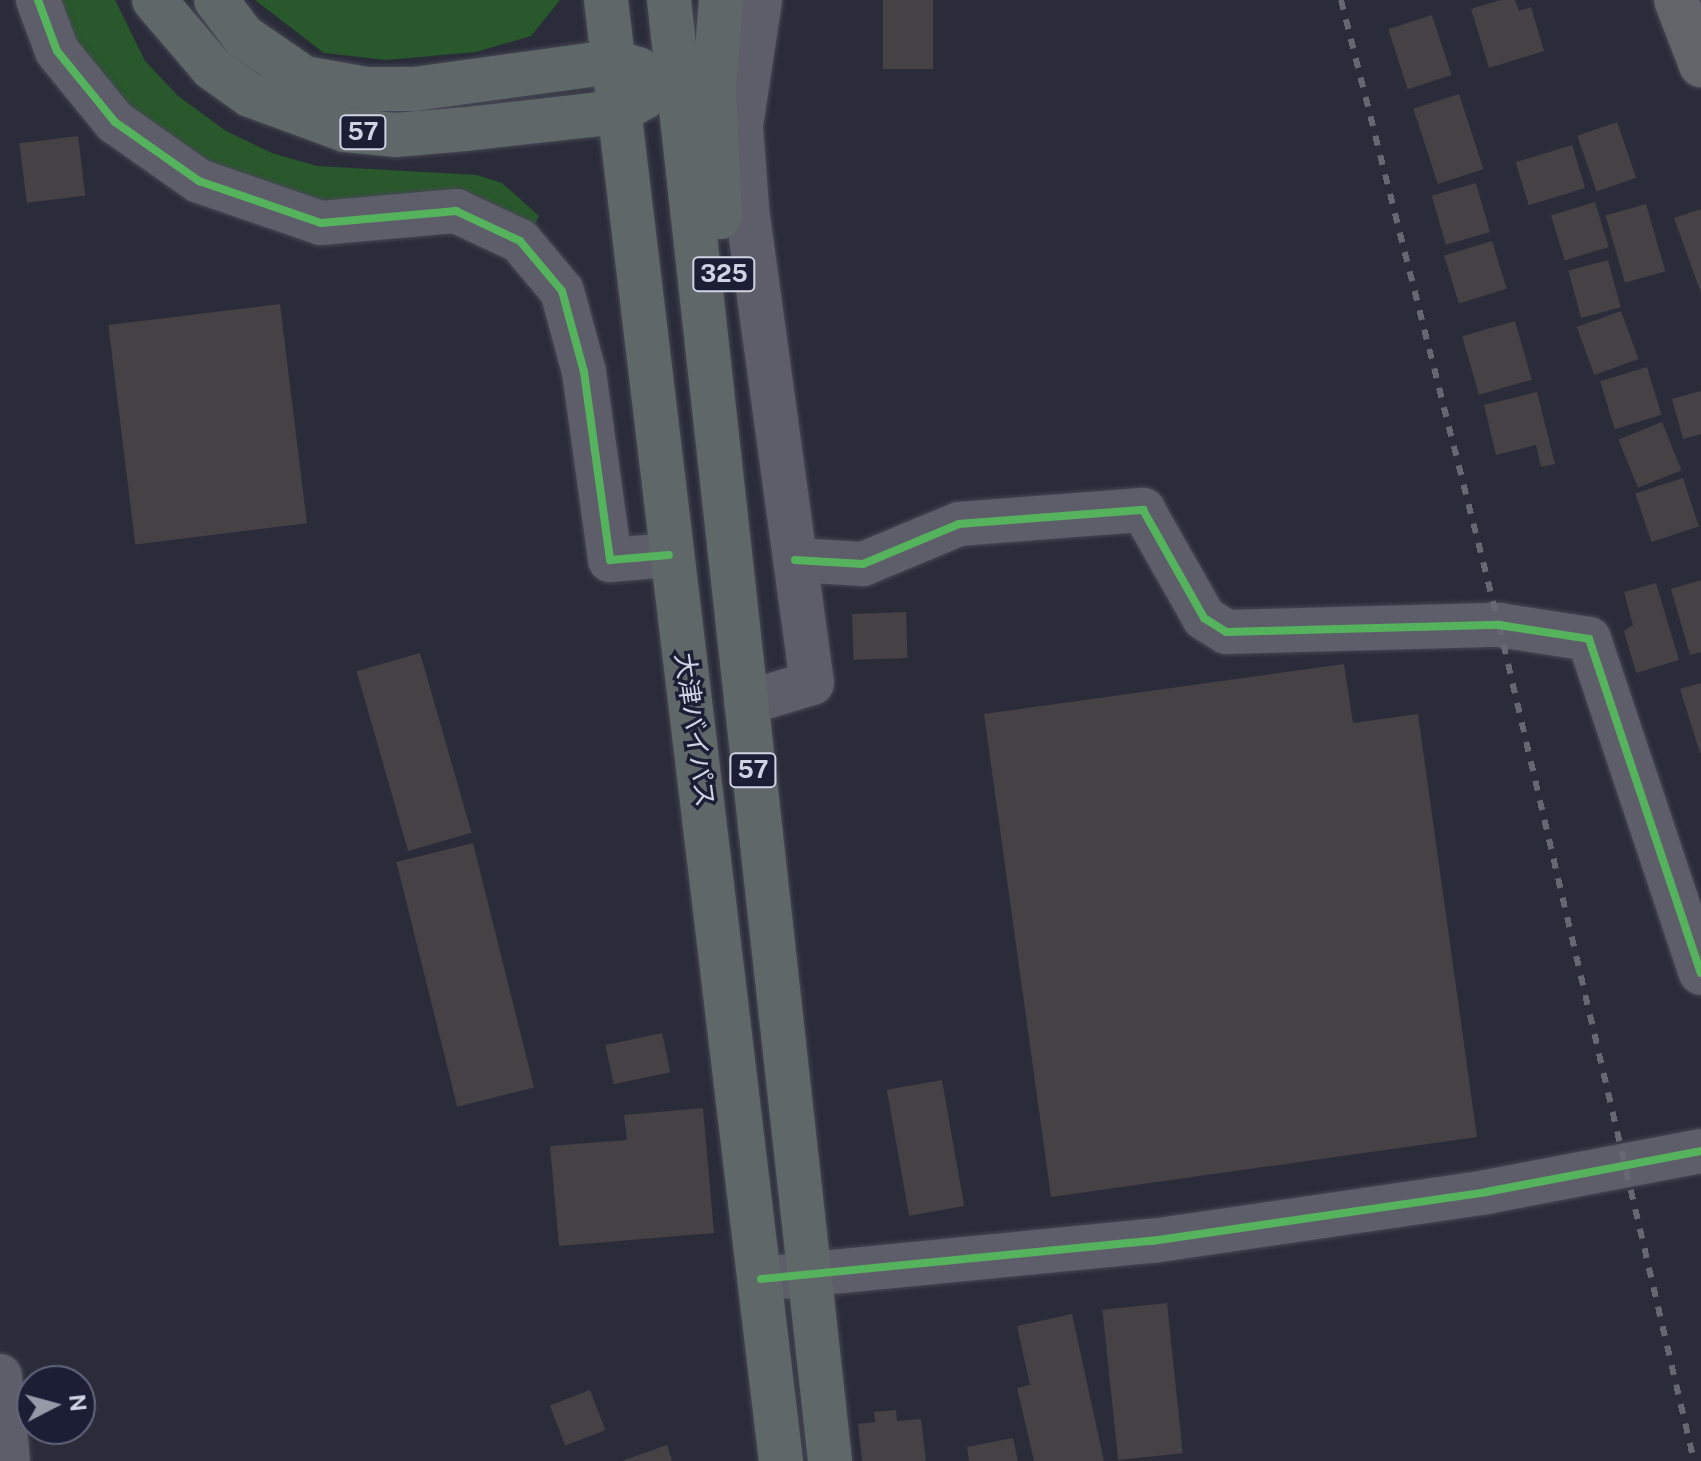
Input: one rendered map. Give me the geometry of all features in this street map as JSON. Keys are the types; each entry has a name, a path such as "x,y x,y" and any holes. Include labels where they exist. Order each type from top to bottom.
{"highway":[{"name":"57","path":"154,0 212,68 250,95 345,130 395,135 617,112 678,79"},
{"name":"57","path":"216,0 243,36 304,78 368,89 414,89 612,62 678,79"},
{"name":"大津バイパス","path":"606,0 669,555 761,1279 781,1461"},
{"name":"大津バイパス","path":"669,0 830,1461"},
{"name":"325","path":"721,0 714,90 721,245 747,485 728,545"}],"main road":[{"path":"1676,0 1701,65"}],"street":[{"path":"38,0 57,51 115,122 199,181 321,223 456,211 520,241 562,291 584,372 610,560 669,555"},
{"path":"746,703 812,683 741,126 760,0"},
{"path":"795,560 863,564 959,524 1143,510 1204,618 1226,632 1499,625 1589,639 1701,973"},
{"path":"761,1279 1152,1241 1486,1192 1701,1151"},
{"path":"0,1376 8,1461"}],"green space":[{"path":"44,0 115,0 145,61 178,96 226,131 272,153 317,166 477,175 502,183 539,216 532,230 323,211 150,139"},
{"path":"255,0 560,0 531,36 476,52 386,60 324,53"}],"building":[{"path":"883,0 933,0 933,69 883,69"},
{"path":"1500,0 1515,0 1519,11 1531,7 1544,51 1489,68 1471,9"},
{"path":"1432,15 1451,75 1408,89 1388,29"},
{"path":"1459,94 1483,169 1438,184 1413,109"},
{"path":"1617,122 1636,178 1596,191 1577,136"},
{"path":"78,136 85,196 27,203 19,143"},
{"path":"1572,145 1585,188 1529,205 1516,162"},
{"path":"1476,183 1490,232 1446,245 1432,196"},
{"path":"1595,202 1609,247 1565,260 1551,215"},
{"path":"1646,204 1665,271 1625,283 1606,216"},
{"path":"1701,209 1701,293 1674,218"},
{"path":"1492,241 1507,289 1459,303 1444,256"},
{"path":"1608,260 1621,307 1581,318 1568,271"},
{"path":"280,304 307,523 135,544 108,325"},
{"path":"1621,311 1638,359 1594,375 1577,327"},
{"path":"1515,321 1532,380 1479,395 1462,336"},
{"path":"1647,367 1662,415 1615,429 1600,381"},
{"path":"1701,391 1701,434 1683,439 1672,399"},
{"path":"1537,392 1555,464 1541,467 1536,445 1496,455 1484,405"},
{"path":"1662,422 1681,470 1638,488 1618,440"},
{"path":"1683,478 1699,527 1651,542 1635,493"},
{"path":"1701,580 1701,652 1690,655 1671,589"},
{"path":"1656,583 1679,660 1636,673 1624,631 1633,625 1624,592"},
{"path":"906,612 908,658 854,660 852,614"},
{"path":"420,653 472,833 408,851 357,671"},
{"path":"1344,664 1353,723 1418,714 1477,1137 1051,1197 984,714"},
{"path":"1701,683 1701,753 1700,753 1680,689"},
{"path":"473,843 534,1088 457,1107 396,862"},
{"path":"662,1033 670,1072 614,1084 605,1045"},
{"path":"942,1080 964,1206 909,1216 887,1090"},
{"path":"703,1108 714,1233 559,1246 550,1146 627,1140 624,1115"},
{"path":"1167,1303 1183,1453 1118,1460 1102,1310"},
{"path":"1072,1314 1104,1461 1034,1461 1017,1388 1030,1385 1017,1326"},
{"path":"590,1390 605,1430 565,1446 550,1405"},
{"path":"896,1410 897,1421 921,1419 926,1461 862,1461 858,1424 875,1422 874,1412"},
{"path":"1013,1438 1018,1461 969,1461 967,1447"},
{"path":"667,1445 672,1461 622,1461"}],"railway":[{"path":"1341,0 1499,625 1694,1461"}],"cycle path":[{"path":"38,0 57,51 115,122 199,181 321,223 456,211 520,241 562,291 584,372 610,560 669,555"},
{"path":"795,560 863,564 959,524 1143,510 1204,618 1226,632 1499,625 1589,639 1701,973"},
{"path":"761,1279 1152,1241 1486,1192 1701,1151"}]}
